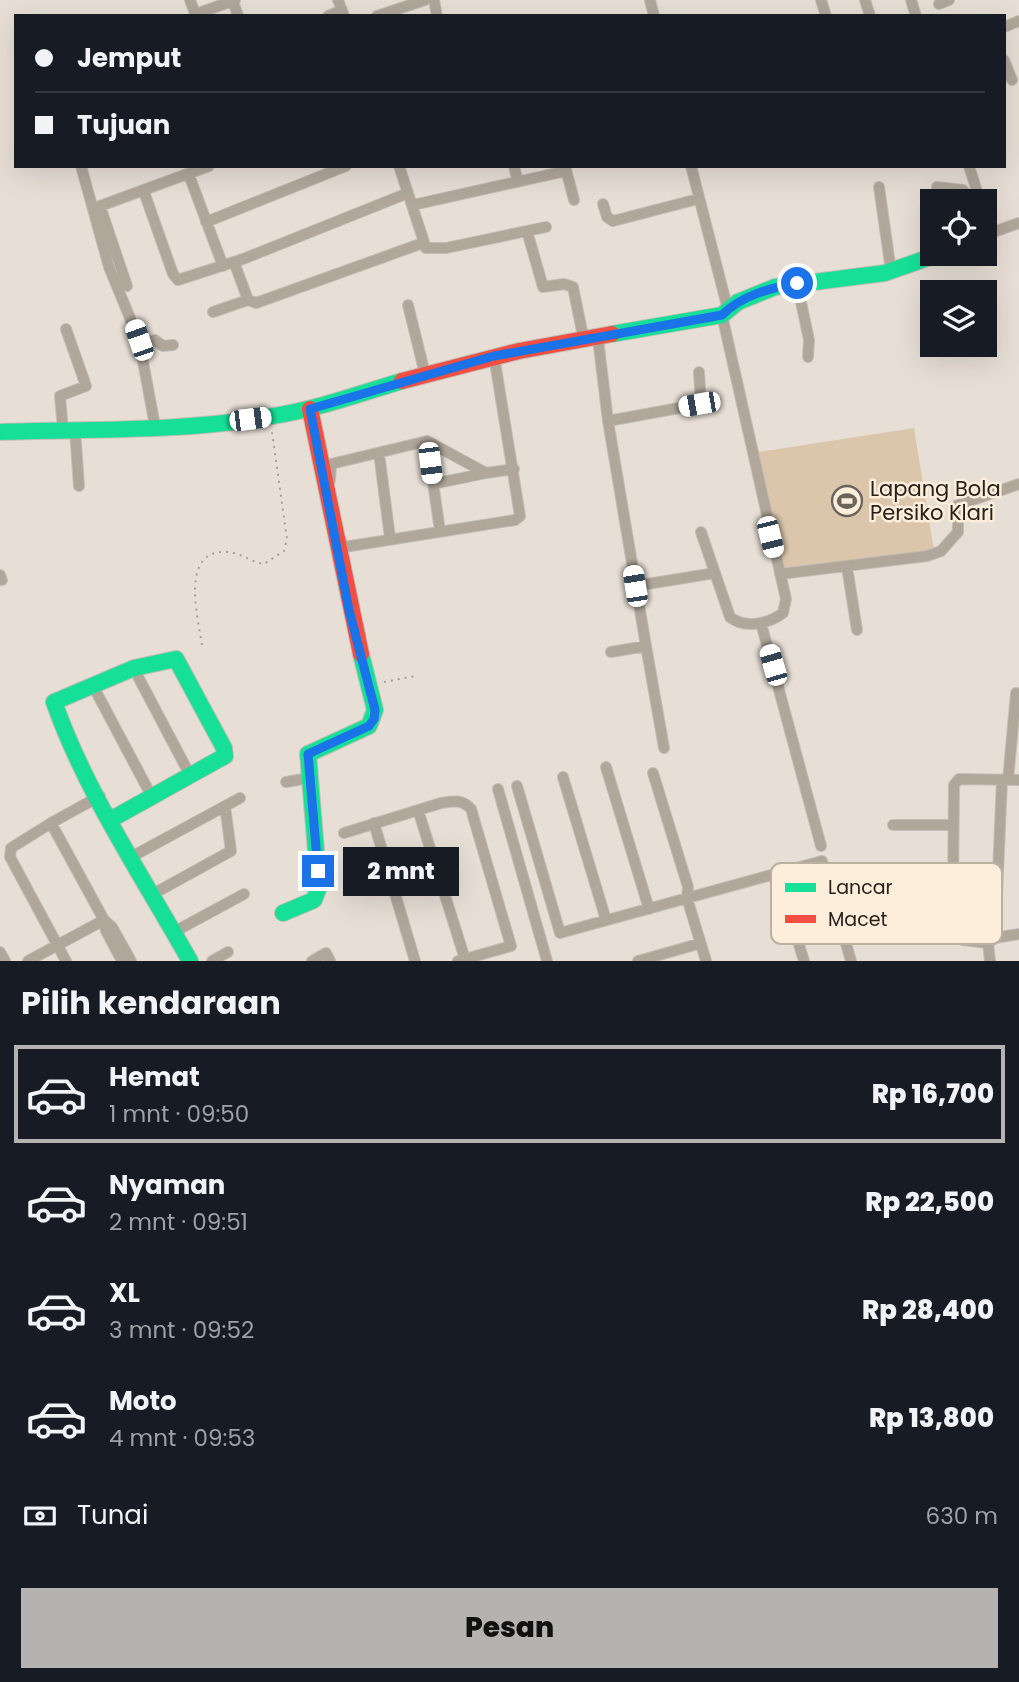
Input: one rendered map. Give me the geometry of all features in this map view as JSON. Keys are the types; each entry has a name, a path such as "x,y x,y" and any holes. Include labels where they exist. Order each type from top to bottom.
{"street":[{"path":"383,14 425,0"},
{"path":"199,14 234,1"},
{"path":"1006,65 1012,80"},
{"path":"81,168 109,267 141,345 155,426"},
{"path":"127,286 100,206 205,168"},
{"path":"206,222 341,168"},
{"path":"400,168 426,248 433,250 545,227"},
{"path":"515,168 518,181"},
{"path":"691,168 786,599 785,609 779,616 761,623 741,624 730,617 701,532"},
{"path":"970,168 976,189"},
{"path":"413,205 565,169 574,200"},
{"path":"189,175 206,222 248,299 256,303 423,243"},
{"path":"879,187 891,271"},
{"path":"937,187 954,189"},
{"path":"144,192 176,278 187,279 408,193"},
{"path":"603,204 607,217 613,221 698,199"},
{"path":"997,231 1019,223"},
{"path":"527,231 543,287 564,284 573,287 591,340 608,421 664,748"},
{"path":"0,432 209,424 270,417 310,409 494,356 725,313 770,288 891,271 920,261"},
{"path":"797,283 809,337 808,357"},
{"path":"213,312 248,299"},
{"path":"408,305 425,374"},
{"path":"66,329 86,386 60,396 79,486"},
{"path":"141,345 155,340 163,346 173,345"},
{"path":"339,545 518,518 521,513 494,356"},
{"path":"608,421 701,404 699,372"},
{"path":"283,913 314,900 319,887 307,759 310,751 372,723 375,710 310,409"},
{"path":"339,545 329,467 427,441 486,473"},
{"path":"427,441 440,531"},
{"path":"379,453 390,538"},
{"path":"433,484 514,470"},
{"path":"780,574 927,556 941,551 958,532 958,505 1019,484"},
{"path":"847,567 857,630"},
{"path":"635,586 715,573"},
{"path":"761,623 821,846"},
{"path":"611,652 646,646"},
{"path":"110,820 191,777 223,758 225,753 178,662 171,658 92,684 54,702 62,725 110,820 133,856 174,932 183,958"},
{"path":"134,669 191,777"},
{"path":"92,684 152,797"},
{"path":"1001,863 1016,692"},
{"path":"606,767 649,909"},
{"path":"653,773 688,887 687,898 702,960"},
{"path":"564,777 606,920"},
{"path":"286,782 309,778"},
{"path":"954,863 955,782 960,779 1010,780"},
{"path":"517,786 560,933 771,875"},
{"path":"498,789 547,961"},
{"path":"66,961 10,857 11,848 100,796"},
{"path":"133,856 240,798"},
{"path":"344,833 374,823 418,810 455,800 466,803 471,809 512,946 462,960 418,810"},
{"path":"153,894 231,851 225,806"},
{"path":"374,823 415,961"},
{"path":"51,824 104,920 106,931 122,961"},
{"path":"893,825 953,825"},
{"path":"174,932 244,894"},
{"path":"28,961 104,920"},
{"path":"104,920 112,927 131,961"},
{"path":"638,961 698,944"},
{"path":"799,944 804,961"},
{"path":"846,944 851,961"},
{"path":"0,952 5,961"},
{"path":"212,961 228,952"},
{"path":"312,961 326,953 330,961"}],"path":[{"path":"202,645 194,587 196,573 205,559 218,552 231,552 251,562 264,564 284,551 286,528 270,417"},
{"path":"369,685 415,676"}],"shaded area":[{"name":"Lapang Bola Persiko Klari","path":"914,428 934,550 781,571 758,452"}],"traffic: fast":[{"path":"612,334 722,315 738,302 775,287 885,273 920,261"},
{"path":"0,432 137,429 239,421 306,409 402,381"},
{"path":"283,913 314,900 319,887 308,754 369,726 375,710 361,654"},
{"path":"110,820 225,756 224,748 176,659 134,668 54,702 99,802 190,961"}],"traffic: jam":[{"path":"402,381 519,351 612,334"},
{"path":"310,409 361,654"}],"place":[{"name":"Lapang Bola Persiko Klari","path":"847,501"}],"route":[{"path":"318,871 308,754 315,748 369,726 374,719 375,710 349,610 310,409 494,356 722,315 749,297 770,288 797,283"}]}
